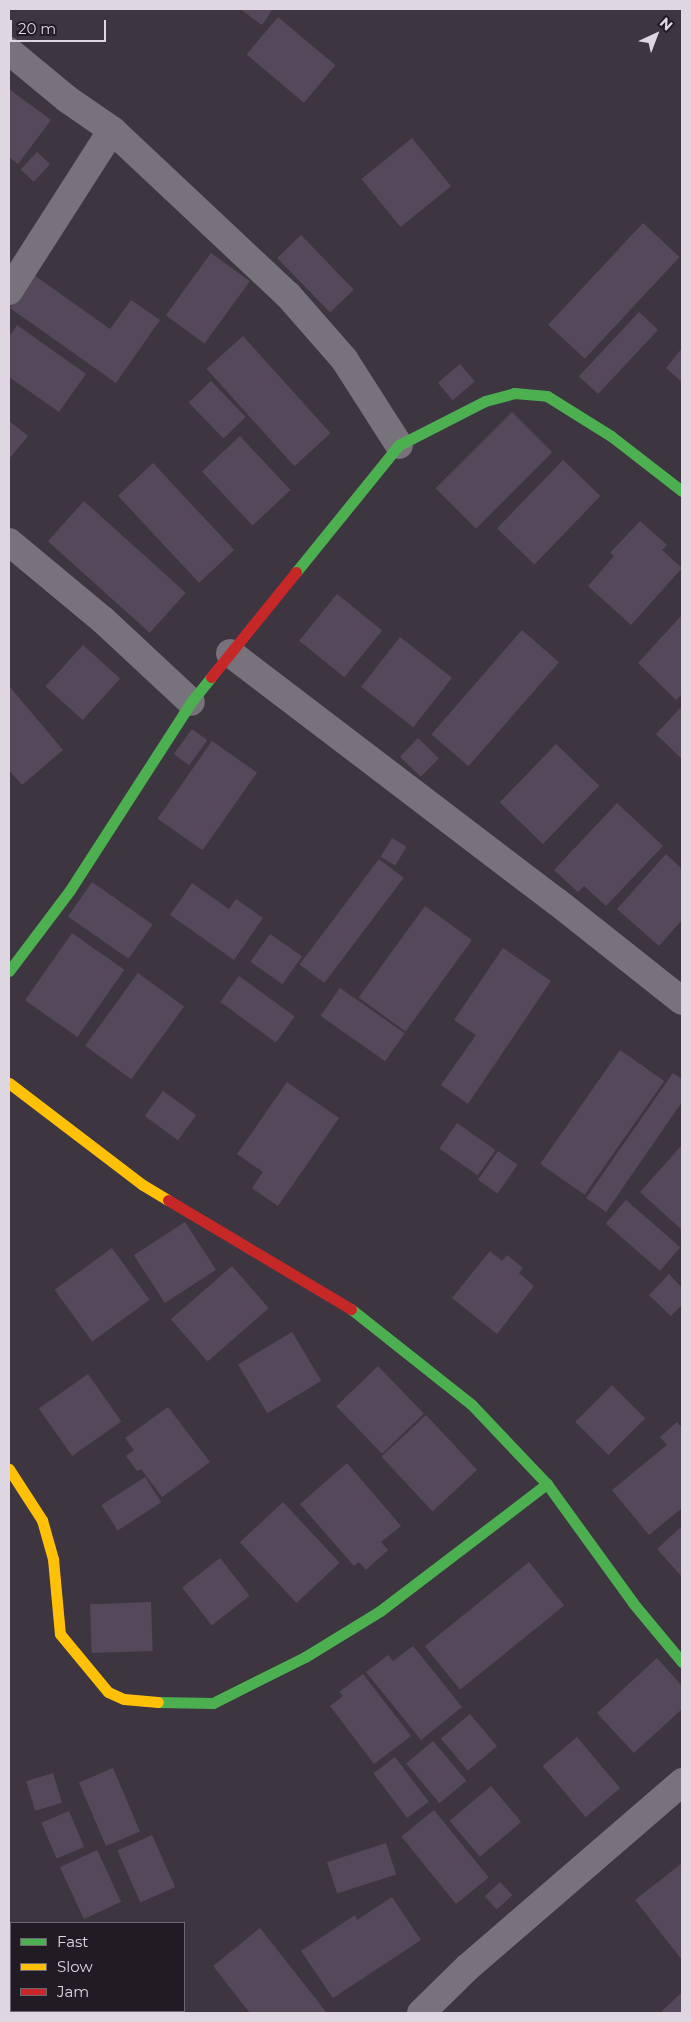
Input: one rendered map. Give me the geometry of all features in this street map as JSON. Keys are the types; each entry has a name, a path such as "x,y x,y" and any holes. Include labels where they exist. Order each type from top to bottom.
{"street":[{"path":"9,52 67,99 112,130 288,295 344,359 399,445"},
{"path":"9,291 112,130"},
{"path":"9,971 70,890 191,702 399,445 485,401 514,393 547,396 611,436 682,491"},
{"path":"9,542 103,620 191,702"},
{"path":"230,653 556,901 682,1001"},
{"path":"9,1084 143,1185 358,1313 472,1405 546,1484 633,1603 682,1662"},
{"path":"9,1469 42,1520 53,1559 60,1634 108,1692 124,1700 144,1702 213,1703 305,1657 380,1611 546,1484"},
{"path":"421,2013 468,1967 682,1782"}],"building":[{"path":"240,9 273,9 262,25"},
{"path":"278,17 335,65 304,103 247,55"},
{"path":"9,89 51,120 18,164 9,157"},
{"path":"412,138 451,186 401,227 361,179"},
{"path":"37,152 50,164 34,182 21,170"},
{"path":"643,223 680,257 585,359 548,325"},
{"path":"301,235 354,290 330,313 277,258"},
{"path":"211,253 250,281 205,344 166,315"},
{"path":"34,275 110,329 131,300 160,320 116,383 10,308"},
{"path":"639,312 658,330 598,394 579,376"},
{"path":"17,325 86,374 59,412 9,377 9,337"},
{"path":"243,336 331,433 294,466 207,369"},
{"path":"682,348 682,382 666,368"},
{"path":"460,364 475,382 453,400 438,383"},
{"path":"211,381 246,417 223,439 189,403"},
{"path":"512,412 552,452 476,529 436,488"},
{"path":"9,421 28,436 9,459"},
{"path":"240,436 290,490 252,526 202,471"},
{"path":"563,460 600,496 534,564 497,528"},
{"path":"153,463 234,550 199,583 118,496"},
{"path":"84,501 186,593 150,633 48,541"},
{"path":"640,521 667,545 662,550 682,568 631,625 588,586 614,556 610,553"},
{"path":"337,594 382,631 344,677 299,641"},
{"path":"682,615 682,694 676,700 638,663"},
{"path":"522,630 559,662 468,766 431,734"},
{"path":"400,637 452,678 413,727 361,687"},
{"path":"83,645 120,678 83,720 46,687"},
{"path":"9,686 63,750 22,785 9,770"},
{"path":"682,706 682,759 656,734"},
{"path":"192,729 207,740 189,765 174,754"},
{"path":"418,738 439,758 421,777 400,757"},
{"path":"212,741 257,773 203,850 158,819"},
{"path":"556,744 599,786 543,844 500,802"},
{"path":"617,803 663,846 606,906 584,886 578,892 554,870"},
{"path":"392,838 407,847 395,866 381,857"},
{"path":"666,854 682,869 682,920 659,946 617,909"},
{"path":"379,859 404,878 324,983 300,964"},
{"path":"92,882 153,924 129,959 68,916"},
{"path":"192,883 229,909 236,899 263,918 234,960 170,915"},
{"path":"425,906 472,940 406,1032 359,997"},
{"path":"72,933 124,970 77,1037 25,1000"},
{"path":"270,934 302,956 282,984 250,962"},
{"path":"503,948 551,981 468,1104 441,1085 476,1035 454,1020"},
{"path":"138,973 184,1007 131,1079 85,1046"},
{"path":"239,976 295,1017 276,1042 220,1002"},
{"path":"340,988 405,1033 385,1061 320,1016"},
{"path":"620,1050 664,1081 585,1195 540,1164"},
{"path":"673,1073 682,1079 682,1102 606,1212 586,1198"},
{"path":"287,1082 339,1118 278,1206 252,1188 263,1172 237,1154"},
{"path":"163,1091 196,1115 178,1140 145,1116"},
{"path":"457,1123 496,1150 478,1175 439,1148"},
{"path":"682,1145 682,1230 640,1192"},
{"path":"498,1151 518,1165 498,1193 478,1180"},
{"path":"626,1200 680,1247 660,1271 606,1223"},
{"path":"185,1222 216,1270 165,1303 134,1255"},
{"path":"112,1248 150,1300 92,1342 55,1290"},
{"path":"490,1251 502,1261 507,1255 523,1268 519,1273 534,1286 497,1334 452,1298"},
{"path":"232,1266 269,1308 208,1361 171,1319"},
{"path":"669,1274 682,1288 682,1305 671,1316 649,1295"},
{"path":"292,1332 321,1381 267,1413 238,1364"},
{"path":"378,1366 424,1413 382,1454 336,1406"},
{"path":"88,1374 121,1422 72,1456 39,1408"},
{"path":"612,1385 645,1418 608,1455 575,1422"},
{"path":"168,1407 210,1462 162,1497 141,1469 137,1471 126,1456 134,1450 125,1438"},
{"path":"426,1415 477,1470 433,1511 381,1457"},
{"path":"677,1422 682,1428 682,1508 649,1535 612,1490 667,1445 660,1437"},
{"path":"347,1463 401,1526 381,1542 388,1550 366,1570 359,1562 354,1566 300,1504"},
{"path":"145,1477 161,1502 118,1530 101,1505"},
{"path":"283,1502 340,1563 296,1603 240,1542"},
{"path":"682,1526 682,1577 657,1549"},
{"path":"220,1558 250,1596 212,1625 182,1588"},
{"path":"529,1562 564,1606 460,1690 425,1646"},
{"path":"151,1602 153,1651 92,1653 90,1604"},
{"path":"413,1646 462,1707 421,1740 366,1672 388,1655 393,1661"},
{"path":"657,1658 682,1686 682,1709 634,1753 597,1713"},
{"path":"363,1674 411,1736 374,1764 330,1706 343,1696 339,1692"},
{"path":"470,1714 497,1746 468,1771 441,1738"},
{"path":"577,1737 620,1788 586,1817 543,1766"},
{"path":"433,1741 466,1781 440,1803 406,1763"},
{"path":"395,1757 429,1802 407,1818 373,1773"},
{"path":"113,1768 140,1832 106,1846 79,1782"},
{"path":"53,1773 62,1803 35,1811 26,1781"},
{"path":"491,1786 521,1822 480,1857 450,1821"},
{"path":"434,1810 489,1878 456,1904 401,1836"},
{"path":"69,1811 84,1847 57,1859 41,1823"},
{"path":"152,1835 175,1887 140,1903 117,1850"},
{"path":"386,1843 396,1874 337,1894 327,1862"},
{"path":"97,1850 121,1902 84,1919 60,1867"},
{"path":"682,1863 682,1960 635,1900"},
{"path":"500,1882 512,1895 497,1909 485,1896"},
{"path":"392,1897 421,1940 333,1998 301,1951 355,1915 357,1920"},
{"path":"260,1928 327,2013 250,2013 213,1966"},
{"path":"682,1992 682,2013 660,2013"}],"traffic: fast":[{"path":"296,572 399,445 485,401 514,393 547,396 611,436 682,491"},
{"path":"9,971 70,890 191,702 211,677"},
{"path":"351,1309 472,1405 547,1484 633,1603 682,1662"},
{"path":"158,1702 213,1703 305,1657 380,1611 547,1484"}],"traffic: slow":[{"path":"9,1083 143,1185 168,1200"},
{"path":"9,1469 42,1520 53,1559 60,1634 108,1692 124,1699 158,1702"}],"traffic: jam":[{"path":"211,677 296,572"},
{"path":"168,1200 351,1309"}]}
